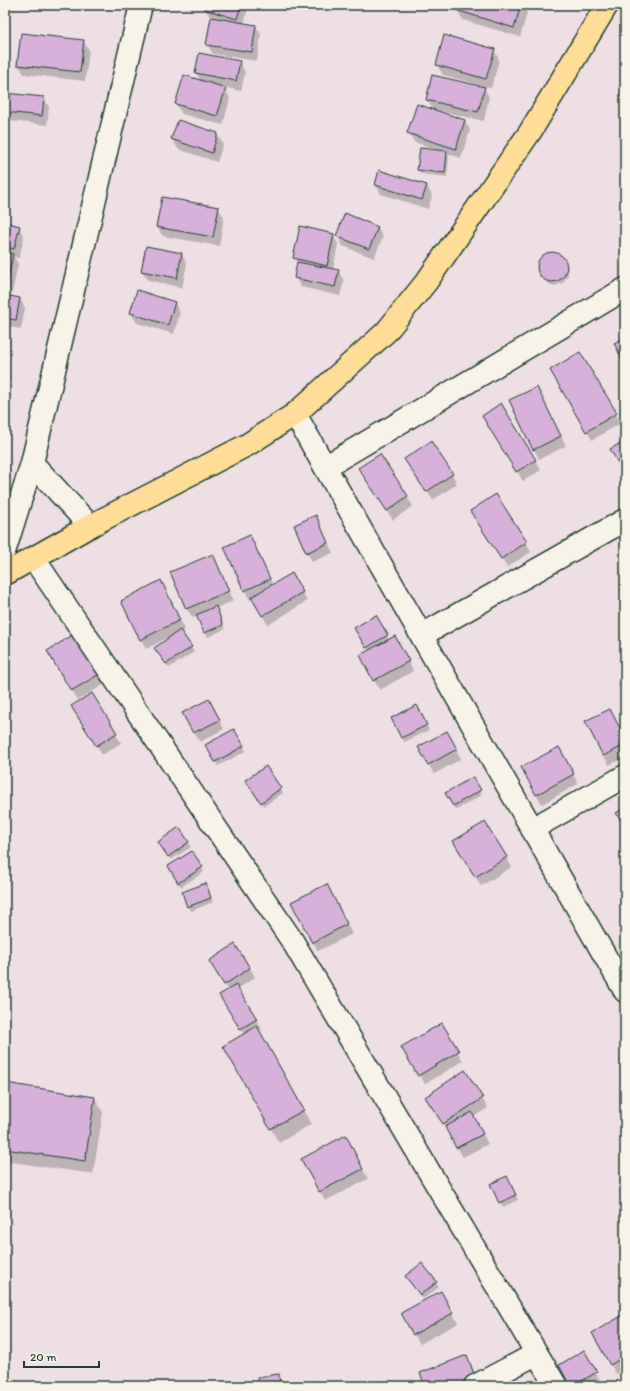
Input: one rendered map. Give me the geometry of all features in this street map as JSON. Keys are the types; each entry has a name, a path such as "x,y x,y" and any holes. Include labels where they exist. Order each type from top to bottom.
{"highway":[{"path":"5,574 90,526 247,445 295,414 386,332 427,281 530,132 607,5"}],"street":[{"path":"5,549 32,463 141,5"},
{"path":"325,466 625,289"},
{"path":"295,414 625,991"},
{"path":"32,463 90,526"},
{"path":"422,635 625,520"},
{"path":"34,559 293,942 556,1386"},
{"path":"532,829 625,776"},
{"path":"475,1386 536,1354"}],"building":[{"path":"205,5 241,5 237,19 204,9"},
{"path":"457,5 521,5 514,28 456,10"},
{"path":"211,17 256,25 252,52 206,45"},
{"path":"21,33 84,40 80,72 17,65"},
{"path":"444,35 495,49 486,79 436,65"},
{"path":"199,53 240,61 236,81 195,73"},
{"path":"184,75 226,88 217,116 175,104"},
{"path":"432,75 485,87 478,112 426,100"},
{"path":"5,93 44,97 42,116 5,112"},
{"path":"417,104 465,120 456,149 407,133"},
{"path":"178,120 218,133 212,153 171,139"},
{"path":"420,148 447,151 445,173 417,170"},
{"path":"379,170 427,185 422,200 375,185"},
{"path":"162,197 219,207 213,237 156,227"},
{"path":"345,213 378,227 369,249 336,236"},
{"path":"5,222 20,226 14,249 5,247"},
{"path":"300,226 334,234 327,266 293,258"},
{"path":"146,246 182,253 177,278 141,271"},
{"path":"5,252 13,254 7,284 5,284"},
{"path":"552,252 562,257 567,267 562,277 552,282 542,277 537,267 542,257"},
{"path":"297,262 339,270 335,287 294,278"},
{"path":"137,290 175,302 168,325 130,313"},
{"path":"5,295 20,298 16,320 5,318"},
{"path":"625,337 625,365 614,343"},
{"path":"580,352 617,413 586,432 550,370"},
{"path":"537,387 561,436 533,450 509,400"},
{"path":"501,403 536,460 516,472 482,416"},
{"path":"431,441 453,474 426,492 404,459"},
{"path":"625,441 625,475 610,449"},
{"path":"380,454 408,496 387,511 358,468"},
{"path":"496,494 527,542 501,559 470,511"},
{"path":"316,515 328,543 306,553 294,525"},
{"path":"250,535 270,579 244,591 224,547"},
{"path":"213,554 229,591 186,609 170,572"},
{"path":"292,573 303,592 262,616 251,597"},
{"path":"161,580 180,620 140,640 121,601"},
{"path":"216,606 223,625 204,633 196,615"},
{"path":"376,615 388,635 366,648 354,628"},
{"path":"180,630 192,647 166,664 154,648"},
{"path":"79,631 103,672 71,691 47,651"},
{"path":"395,636 409,661 373,681 360,655"},
{"path":"625,682 625,699 619,685"},
{"path":"92,693 117,733 96,746 71,706"},
{"path":"209,699 220,720 193,733 182,713"},
{"path":"417,705 427,725 401,738 391,718"},
{"path":"610,709 625,738 625,745 603,756 585,721"},
{"path":"234,729 244,746 215,762 205,745"},
{"path":"447,731 457,749 428,765 418,747"},
{"path":"559,747 574,774 536,795 521,767"},
{"path":"266,766 281,788 261,803 245,780"},
{"path":"473,777 481,790 453,806 445,793"},
{"path":"625,808 625,828 616,813"},
{"path":"485,822 507,857 475,877 453,841"},
{"path":"179,827 189,842 168,857 158,842"},
{"path":"192,851 203,867 178,883 168,866"},
{"path":"206,883 211,898 187,907 182,892"},
{"path":"327,884 347,924 312,943 291,902"},
{"path":"235,944 250,968 224,985 209,961"},
{"path":"236,985 257,1019 240,1029 219,995"},
{"path":"442,1023 459,1051 418,1076 401,1047"},
{"path":"257,1026 304,1110 270,1129 223,1046"},
{"path":"465,1070 483,1098 443,1124 425,1097"},
{"path":"5,1083 95,1097 85,1161 5,1149"},
{"path":"472,1112 483,1134 456,1148 445,1127"},
{"path":"346,1135 363,1169 319,1192 301,1159"},
{"path":"507,1176 516,1195 499,1203 490,1184"},
{"path":"422,1263 437,1282 420,1295 405,1276"},
{"path":"441,1291 453,1313 413,1335 401,1313"},
{"path":"625,1314 625,1356 610,1365 592,1333"},
{"path":"584,1350 597,1372 573,1386 570,1386 559,1365"},
{"path":"467,1355 476,1380 459,1386 425,1386 420,1373"},
{"path":"279,1374 280,1386 258,1386 257,1377"},
{"path":"625,1378 625,1386 612,1386"}]}
